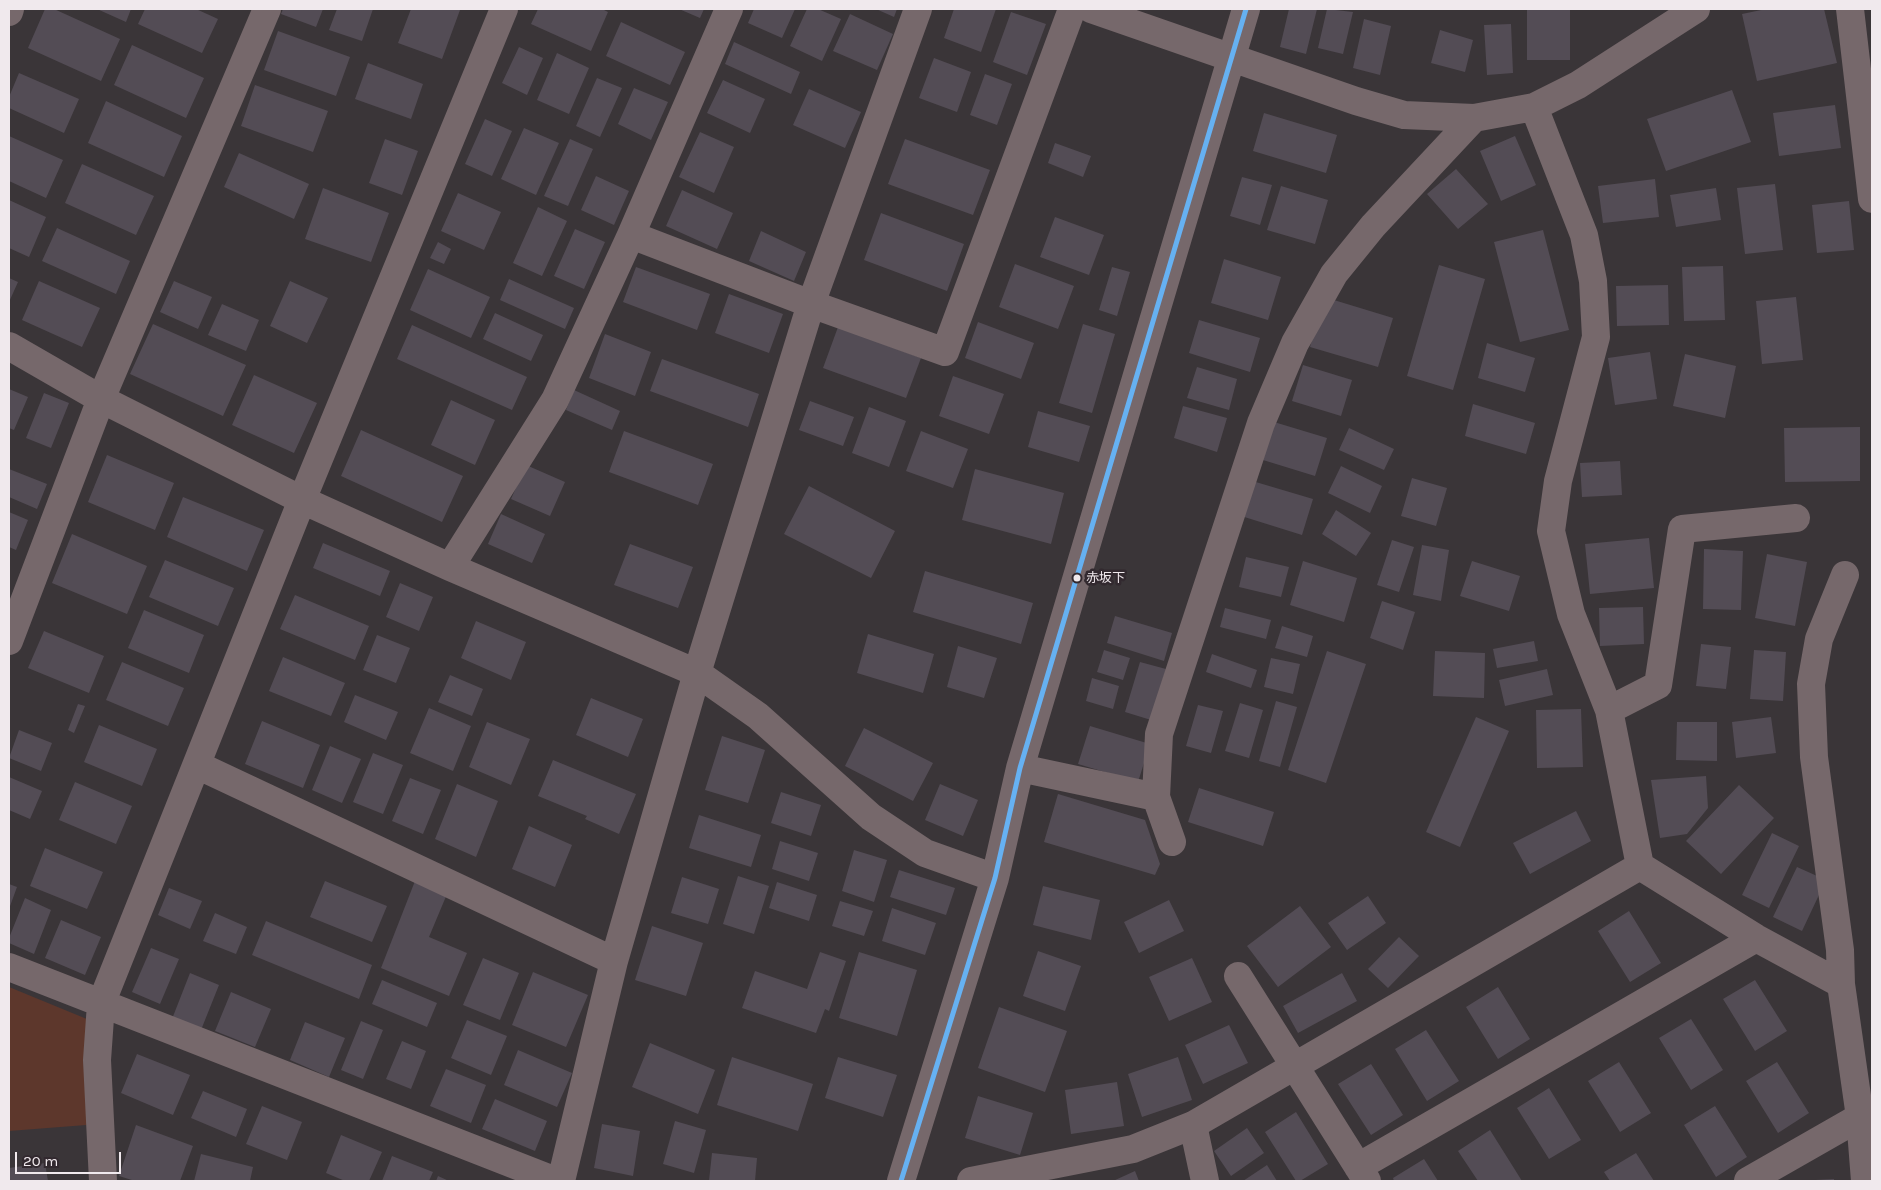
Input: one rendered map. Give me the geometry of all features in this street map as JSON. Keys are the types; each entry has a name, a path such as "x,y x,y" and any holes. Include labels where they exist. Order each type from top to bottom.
{"street":[{"path":"9,641 101,399 266,9"},
{"path":"103,1181 98,1060 101,1004 302,500 504,9"},
{"path":"450,568 555,400 631,235 729,9"},
{"path":"561,1181 614,961 697,673 811,304 918,9"},
{"path":"631,235 811,304 945,352 1072,9"},
{"path":"1090,9 1356,101 1404,114 1474,118 1534,107 1578,85 1696,9"},
{"path":"901,1181 995,878 1020,768 1246,9"},
{"path":"1850,9 1872,199"},
{"path":"1534,107 1584,235 1593,282 1596,338 1558,481 1551,531 1572,614 1609,710 1640,866 1756,938 1841,984"},
{"path":"1172,842 1156,797 1159,734 1261,423 1295,343 1334,274 1372,226 1474,118"},
{"path":"9,346 101,399 302,500 450,568 697,673 758,716 871,817 926,853 995,878"},
{"path":"1609,710 1658,685 1682,529 1796,518"},
{"path":"1845,575 1819,640 1811,684 1814,757 1840,950 1841,984 1860,1118 1865,1181"},
{"path":"197,766 614,961"},
{"path":"1020,768 1156,797"},
{"path":"971,1181 1133,1149 1193,1125 1640,866"},
{"path":"1238,976 1363,1174 1756,938"},
{"path":"9,967 556,1181"},
{"path":"1748,1181 1860,1118"},
{"path":"1193,1125 1205,1181"}],"shaded area":[{"path":"9,987 99,1024 99,1124 9,1131"}],"building":[{"path":"45,9 54,9 120,39 101,81 28,48"},
{"path":"97,9 131,9 126,22"},
{"path":"145,9 196,9 218,19 202,53 138,24"},
{"path":"283,9 323,9 316,27 281,14"},
{"path":"337,9 373,9 362,41 329,30"},
{"path":"411,9 460,10 442,59 398,43"},
{"path":"538,9 602,9 608,12 591,51 531,24"},
{"path":"679,9 704,9 700,18"},
{"path":"754,9 795,9 782,38 748,23"},
{"path":"807,9 818,9 841,19 822,61 790,46"},
{"path":"876,9 897,9 894,17"},
{"path":"954,9 996,9 981,52 944,38"},
{"path":"1289,9 1317,9 1306,54 1280,47"},
{"path":"1327,9 1353,12 1343,54 1318,48"},
{"path":"1527,9 1570,9 1570,60 1527,60"},
{"path":"1766,9 1824,9 1837,63 1757,81 1742,14"},
{"path":"1011,12 1046,24 1027,75 993,62"},
{"path":"850,14 893,34 877,70 833,51"},
{"path":"1364,19 1391,26 1380,75 1353,68"},
{"path":"621,22 685,52 670,85 606,56"},
{"path":"1511,24 1513,73 1487,75 1484,25"},
{"path":"1440,30 1473,40 1465,72 1431,63"},
{"path":"278,31 350,57 336,96 264,70"},
{"path":"734,42 800,72 791,94 725,64"},
{"path":"132,45 204,78 186,118 114,85"},
{"path":"519,47 543,58 527,95 502,83"},
{"path":"557,53 589,68 569,114 537,100"},
{"path":"934,58 971,72 957,112 919,98"},
{"path":"368,63 423,84 411,119 355,99"},
{"path":"19,73 79,99 64,133 9,108 9,97"},
{"path":"985,74 1012,84 997,125 970,115"},
{"path":"597,78 622,88 600,137 576,126"},
{"path":"723,80 765,99 750,133 707,113"},
{"path":"255,85 328,111 313,152 241,126"},
{"path":"634,88 668,102 651,140 618,124"},
{"path":"809,89 861,112 845,148 793,125"},
{"path":"1732,90 1751,142 1666,171 1647,119"},
{"path":"106,101 182,136 164,177 88,143"},
{"path":"1835,105 1841,148 1779,156 1773,113"},
{"path":"1264,113 1337,135 1326,173 1253,151"},
{"path":"485,119 512,131 492,176 465,164"},
{"path":"524,128 559,143 536,195 501,179"},
{"path":"700,132 734,147 714,193 679,177"},
{"path":"9,136 63,160 46,198 9,181"},
{"path":"1515,136 1536,185 1501,201 1480,151"},
{"path":"385,139 418,151 402,195 369,183"},
{"path":"570,139 593,149 568,206 544,196"},
{"path":"905,139 990,170 973,215 888,184"},
{"path":"1055,143 1091,156 1083,177 1048,163"},
{"path":"239,153 309,184 294,219 224,187"},
{"path":"82,164 154,196 136,235 65,203"},
{"path":"1456,169 1488,204 1458,229 1427,194"},
{"path":"596,176 629,191 614,225 581,210"},
{"path":"1242,177 1272,185 1260,225 1230,216"},
{"path":"1655,179 1659,217 1603,223 1598,186"},
{"path":"1775,184 1783,250 1745,254 1737,188"},
{"path":"1281,186 1328,200 1315,244 1267,230"},
{"path":"323,188 389,213 371,262 305,239"},
{"path":"1716,188 1721,220 1676,227 1670,195"},
{"path":"682,190 733,213 717,249 666,226"},
{"path":"458,193 501,212 484,250 441,231"},
{"path":"9,200 46,217 29,257 9,248"},
{"path":"1849,201 1854,250 1817,253 1812,205"},
{"path":"538,207 567,221 542,276 513,263"},
{"path":"881,213 964,244 947,291 864,260"},
{"path":"1055,217 1104,235 1089,275 1040,257"},
{"path":"57,228 130,261 116,294 42,261"},
{"path":"575,229 605,242 584,289 554,276"},
{"path":"1543,230 1569,330 1520,342 1494,242"},
{"path":"761,231 806,252 794,281 749,261"},
{"path":"438,242 451,249 444,264 430,258"},
{"path":"1224,259 1281,277 1268,320 1211,303"},
{"path":"1015,264 1074,286 1058,329 999,307"},
{"path":"1439,265 1485,279 1453,390 1407,376"},
{"path":"1723,266 1725,320 1684,321 1682,267"},
{"path":"636,267 710,294 697,330 623,302"},
{"path":"1112,267 1130,272 1117,316 1099,310"},
{"path":"428,269 490,297 471,338 410,310"},
{"path":"9,278 18,282 9,302"},
{"path":"509,279 574,308 565,329 500,300"},
{"path":"39,281 100,308 82,347 22,320"},
{"path":"174,281 212,297 198,329 160,312"},
{"path":"290,281 328,298 307,343 270,326"},
{"path":"1668,285 1669,325 1617,326 1616,286"},
{"path":"729,294 783,314 769,353 715,333"},
{"path":"1324,297 1393,318 1378,367 1310,347"},
{"path":"1796,297 1803,360 1762,364 1756,301"},
{"path":"222,304 259,320 246,351 208,335"},
{"path":"495,313 543,335 531,361 483,339"},
{"path":"1199,320 1260,338 1250,372 1189,353"},
{"path":"978,322 1034,343 1021,379 965,358"},
{"path":"153,324 246,365 223,416 130,374"},
{"path":"1083,324 1115,334 1092,413 1059,403"},
{"path":"412,325 527,377 512,410 397,359"},
{"path":"838,327 921,358 906,398 823,368"},
{"path":"605,334 651,352 635,396 589,378"},
{"path":"1487,343 1535,358 1525,392 1478,378"},
{"path":"1650,352 1657,399 1615,405 1608,358"},
{"path":"1685,354 1736,366 1725,418 1673,406"},
{"path":"662,359 759,394 748,427 650,391"},
{"path":"1303,365 1352,380 1341,416 1292,401"},
{"path":"1197,367 1237,379 1229,410 1187,398"},
{"path":"254,375 317,403 294,453 232,425"},
{"path":"953,376 1004,394 989,434 939,416"},
{"path":"9,389 28,397 14,430 9,428"},
{"path":"574,390 620,411 612,430 566,410"},
{"path":"44,393 69,403 51,448 26,438"},
{"path":"451,400 495,420 475,465 431,445"},
{"path":"810,401 854,417 843,446 799,430"},
{"path":"1473,404 1535,423 1526,454 1465,436"},
{"path":"1183,406 1227,418 1217,452 1174,438"},
{"path":"869,407 906,421 889,467 852,453"},
{"path":"1038,411 1090,426 1079,462 1028,447"},
{"path":"1274,422 1327,438 1315,476 1263,460"},
{"path":"1860,427 1860,481 1785,482 1784,428"},
{"path":"1349,428 1394,449 1384,470 1339,450"},
{"path":"361,430 463,476 442,522 341,476"},
{"path":"624,431 713,464 698,505 609,472"},
{"path":"921,431 968,449 953,488 906,471"},
{"path":"107,455 174,483 155,530 88,502"},
{"path":"1620,461 1622,495 1582,497 1580,463"},
{"path":"526,465 565,482 550,516 511,499"},
{"path":"1341,466 1382,486 1370,513 1328,493"},
{"path":"9,469 47,484 37,509 9,497"},
{"path":"975,469 1064,493 1051,544 962,520"},
{"path":"1412,478 1447,488 1436,526 1401,516"},
{"path":"1249,480 1313,499 1302,535 1238,515"},
{"path":"809,486 895,531 871,578 784,534"},
{"path":"183,497 264,530 247,571 167,537"},
{"path":"1336,510 1371,533 1356,556 1322,534"},
{"path":"9,512 28,520 16,550 9,547"},
{"path":"501,514 545,534 532,563 488,544"},
{"path":"72,534 147,566 127,614 52,583"},
{"path":"1649,538 1654,588 1590,594 1585,544"},
{"path":"1392,540 1414,547 1399,592 1377,585"},
{"path":"323,543 390,571 380,596 313,568"},
{"path":"630,544 693,567 678,608 614,585"},
{"path":"1422,545 1449,550 1441,601 1413,595"},
{"path":"1704,549 1743,551 1741,610 1703,609"},
{"path":"1767,554 1807,562 1795,626 1755,618"},
{"path":"1246,557 1289,567 1281,597 1239,587"},
{"path":"165,560 234,588 218,626 149,597"},
{"path":"1303,561 1357,578 1344,622 1290,605"},
{"path":"1472,561 1520,576 1509,611 1460,596"},
{"path":"925,571 1033,603 1021,644 913,612"},
{"path":"400,583 433,597 419,631 386,617"},
{"path":"295,595 369,626 355,660 280,629"},
{"path":"1382,601 1415,612 1403,650 1370,638"},
{"path":"1643,607 1644,644 1600,646 1599,608"},
{"path":"1225,608 1271,620 1266,639 1220,627"},
{"path":"144,610 204,635 189,673 128,648"},
{"path":"1115,616 1172,633 1164,661 1107,643"},
{"path":"476,621 526,642 511,680 461,658"},
{"path":"1282,626 1313,636 1307,657 1275,648"},
{"path":"44,631 104,656 89,693 28,668"},
{"path":"868,634 934,654 923,693 857,673"},
{"path":"377,635 410,648 396,683 363,670"},
{"path":"1534,641 1538,661 1497,668 1493,649"},
{"path":"1701,644 1731,647 1726,689 1696,686"},
{"path":"958,646 997,658 984,698 947,687"},
{"path":"1104,650 1130,658 1123,680 1097,672"},
{"path":"1754,650 1786,652 1783,701 1750,699"},
{"path":"1327,651 1366,664 1326,783 1288,770"},
{"path":"1435,651 1485,653 1484,698 1433,696"},
{"path":"1212,654 1257,670 1251,688 1206,672"},
{"path":"283,657 345,683 331,716 269,691"},
{"path":"1271,658 1300,664 1293,694 1264,687"},
{"path":"122,662 184,688 168,726 106,700"},
{"path":"1140,662 1166,669 1151,720 1125,712"},
{"path":"1547,669 1553,695 1505,706 1499,680"},
{"path":"450,675 483,689 472,716 438,702"},
{"path":"1092,678 1119,686 1113,709 1086,701"},
{"path":"355,695 398,712 386,740 344,722"},
{"path":"591,698 643,719 628,757 576,735"},
{"path":"1276,701 1297,707 1280,767 1259,761"},
{"path":"1240,703 1263,710 1249,758 1225,751"},
{"path":"78,704 85,706 74,733 68,730"},
{"path":"1198,705 1223,711 1211,753 1186,746"},
{"path":"429,708 471,726 453,771 410,753"},
{"path":"1581,709 1583,767 1537,768 1536,710"},
{"path":"1476,717 1509,731 1460,847 1426,832"},
{"path":"1771,717 1776,753 1736,758 1732,722"},
{"path":"262,721 320,745 303,788 245,764"},
{"path":"487,722 530,739 511,785 469,767"},
{"path":"1677,722 1717,722 1717,761 1676,760"},
{"path":"99,725 157,749 142,786 84,762"},
{"path":"1090,726 1150,744 1138,782 1078,764"},
{"path":"864,728 933,763 913,801 845,766"},
{"path":"19,730 52,743 41,771 9,758"},
{"path":"722,736 765,750 748,803 705,790"},
{"path":"330,746 361,759 342,803 312,790"},
{"path":"373,753 403,765 383,814 353,802"},
{"path":"553,760 636,794 619,834 585,819 587,816 538,796"},
{"path":"1706,776 1708,808 1687,834 1660,838 1651,780"},
{"path":"9,777 42,791 30,819 9,810"},
{"path":"410,778 441,790 423,834 392,821"},
{"path":"75,782 132,806 116,844 59,820"},
{"path":"457,784 498,801 476,857 435,839"},
{"path":"940,784 978,800 963,836 925,820"},
{"path":"1739,785 1774,818 1721,874 1686,841"},
{"path":"1199,788 1274,812 1263,846 1188,822"},
{"path":"781,792 821,805 811,836 771,823"},
{"path":"1058,794 1145,820 1160,864 1155,875 1044,842"},
{"path":"1576,811 1591,841 1530,874 1513,843"},
{"path":"699,815 761,835 751,867 689,848"},
{"path":"529,826 572,845 555,887 512,869"},
{"path":"1772,833 1799,846 1769,908 1742,895"},
{"path":"780,841 818,853 809,881 772,869"},
{"path":"45,848 103,872 87,909 30,886"},
{"path":"854,850 887,860 874,902 842,891"},
{"path":"1797,867 1826,880 1802,931 1773,917"},
{"path":"899,870 955,888 946,915 890,897"},
{"path":"738,876 769,886 754,934 723,924"},
{"path":"682,877 719,889 708,924 671,913"},
{"path":"325,881 387,906 372,942 310,917"},
{"path":"415,881 447,894 429,937 467,953 449,996 381,968"},
{"path":"777,882 817,895 809,921 769,908"},
{"path":"9,884 17,887 9,909"},
{"path":"1043,886 1100,900 1091,940 1033,925"},
{"path":"169,888 202,901 190,929 158,915"},
{"path":"1368,896 1386,923 1347,950 1328,923"},
{"path":"25,898 51,910 34,954 9,943 9,938"},
{"path":"1169,900 1184,931 1139,953 1124,922"},
{"path":"840,901 873,911 864,936 832,926"},
{"path":"1300,906 1331,947 1278,987 1247,946"},
{"path":"892,908 936,923 925,955 882,941"},
{"path":"1629,911 1661,963 1630,982 1598,931"},
{"path":"215,913 247,927 236,954 203,941"},
{"path":"61,920 101,937 85,975 45,958"},
{"path":"266,921 372,965 359,999 252,955"},
{"path":"652,926 703,943 686,996 635,980"},
{"path":"1399,937 1419,956 1388,988 1368,969"},
{"path":"151,948 179,959 160,1004 132,992"},
{"path":"1038,951 1081,966 1065,1011 1023,996"},
{"path":"820,952 846,961 829,1011 825,1009 816,1033 742,1008 755,971 807,989"},
{"path":"859,952 917,970 897,1036 839,1018"},
{"path":"483,958 519,973 500,1020 463,1005"},
{"path":"1192,958 1212,1002 1169,1021 1149,977"},
{"path":"533,972 588,995 566,1047 512,1025"},
{"path":"190,973 219,985 201,1030 172,1019"},
{"path":"1342,973 1357,1001 1298,1033 1283,1006"},
{"path":"382,980 437,1003 427,1027 372,1004"},
{"path":"1755,980 1787,1031 1755,1051 1723,999"},
{"path":"1498,987 1530,1039 1498,1059 1466,1007"},
{"path":"231,992 271,1009 255,1047 215,1031"},
{"path":"999,1007 1067,1031 1045,1092 978,1068"},
{"path":"1691,1019 1723,1070 1691,1090 1659,1038"},
{"path":"467,1020 507,1036 491,1075 451,1058"},
{"path":"361,1021 383,1030 363,1079 341,1070"},
{"path":"305,1022 345,1038 329,1077 290,1060"},
{"path":"1229,1025 1248,1063 1203,1084 1185,1045"},
{"path":"1426,1030 1459,1081 1427,1101 1395,1049"},
{"path":"402,1041 426,1051 411,1089 386,1079"},
{"path":"650,1043 715,1070 698,1114 632,1087"},
{"path":"518,1050 572,1073 557,1107 504,1085"},
{"path":"137,1054 190,1075 173,1115 121,1093"},
{"path":"732,1057 813,1084 798,1131 717,1105"},
{"path":"838,1057 897,1075 883,1117 825,1098"},
{"path":"1178,1057 1192,1100 1142,1117 1128,1074"},
{"path":"1619,1062 1651,1113 1620,1132 1588,1081"},
{"path":"1777,1062 1809,1113 1778,1133 1746,1081"},
{"path":"1371,1064 1403,1115 1371,1135 1338,1084"},
{"path":"446,1069 486,1085 471,1123 430,1106"},
{"path":"1117,1082 1124,1126 1071,1134 1065,1090"},
{"path":"1549,1088 1581,1140 1549,1159 1517,1108"},
{"path":"203,1091 247,1109 236,1137 191,1118"},
{"path":"978,1096 1033,1113 1020,1155 965,1138"},
{"path":"495,1099 547,1121 535,1151 482,1129"},
{"path":"262,1106 302,1122 287,1160 246,1144"},
{"path":"1715,1106 1747,1157 1716,1177 1684,1125"},
{"path":"1296,1112 1328,1164 1300,1181 1296,1181 1265,1132"},
{"path":"675,1121 706,1130 694,1173 663,1164"},
{"path":"602,1124 640,1131 633,1176 594,1168"},
{"path":"136,1125 193,1146 180,1181 135,1181 119,1176"},
{"path":"1247,1128 1264,1153 1231,1176 1214,1151"},
{"path":"1490,1130 1522,1181 1478,1181 1458,1151"},
{"path":"341,1135 382,1152 369,1181 345,1181 326,1173"},
{"path":"712,1153 757,1158 755,1181 709,1181"},
{"path":"1636,1153 1654,1181 1610,1181 1604,1172"},
{"path":"201,1154 253,1167 250,1181 194,1181"},
{"path":"392,1156 433,1172 429,1181 382,1181"},
{"path":"1424,1159 1438,1181 1394,1181 1393,1178"},
{"path":"45,1163 48,1181 9,1181 9,1168"},
{"path":"1267,1165 1277,1181 1243,1181"},
{"path":"1135,1171 1139,1181 1113,1181"},
{"path":"438,1176 449,1181 436,1181"},
{"path":"1834,1179 1834,1181 1815,1181 1815,1180"}],"transit line":[{"path":"901,1181 995,878 1020,768 1246,9"}],"place":[{"name":"赤坂下","path":"1077,578"}]}
